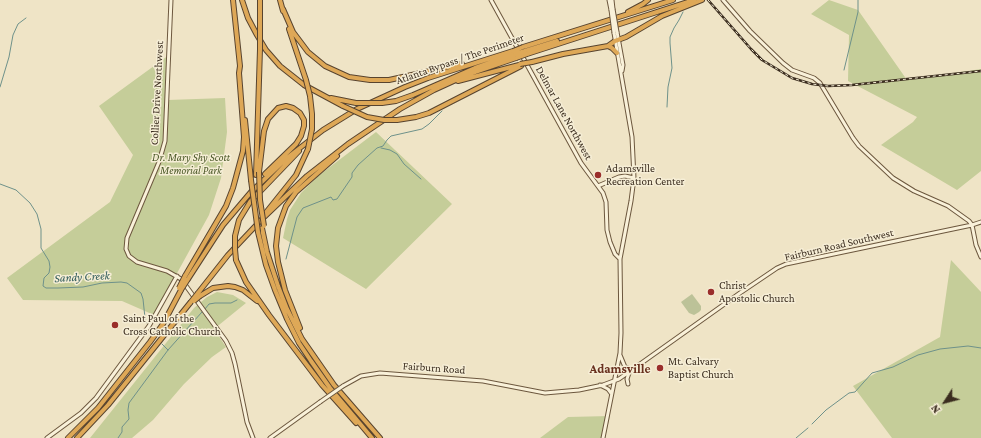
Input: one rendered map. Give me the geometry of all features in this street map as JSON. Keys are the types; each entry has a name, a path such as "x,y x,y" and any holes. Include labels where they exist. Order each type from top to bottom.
{"highway":[{"path":"233,0 251,180 258,232 266,265 287,319 299,343 326,383 371,438"},
{"path":"242,0 253,29 270,54 292,77 318,93 367,117 384,120 397,120 429,113 521,65"},
{"path":"260,0 257,174 263,227 274,274 287,309 302,339 326,374 380,438"},
{"path":"262,219 265,211 296,175 308,149 312,129 310,96 280,0"},
{"path":"623,16 648,0"},
{"name":"Atlanta Bypass / The Perimeter","path":"199,294 228,255 262,219 307,176 362,134 410,103 441,86 515,54 673,0"},
{"name":"Atlanta Bypass / The Perimeter","path":"68,438 98,408 158,331 187,277 220,230 251,192 286,158 313,138 345,116 386,95 428,78 478,61 515,54 606,28 694,0"},
{"path":"441,86 562,54 608,46 617,40 626,38 662,16 702,0"},
{"path":"283,9 293,32 308,52 325,66 349,77 370,80 389,80 478,61"},
{"path":"608,46 617,53"},
{"path":"318,93 331,98 356,103 382,103 396,101 413,95 458,74 515,54"},
{"path":"187,277 226,206 239,165 244,144 239,73 240,66"},
{"path":"251,192 266,173 296,144 301,136 304,122 301,114 295,108 288,106 280,108 274,111 268,119 264,131 257,174"},
{"path":"300,328 285,290 278,262 277,241 281,218 286,206 296,192 362,134"},
{"path":"313,138 252,199 241,216 235,236 236,260 243,277 269,315 322,385 344,411 371,438"},
{"path":"263,227 286,299 300,328 326,374"},
{"path":"77,438 108,405 189,304 199,294 216,287 235,287 251,296 269,315"}],"street":[{"name":"Collier Drive Northwest","path":"170,0 165,141 159,162 127,238 127,253 134,261 167,271 177,276 184,283 229,347 235,364 246,422 253,438"},
{"name":"Delmar Lane Northwest","path":"491,0 582,163 605,198 607,230 615,254 620,259"},
{"path":"609,0 623,65 622,73"},
{"path":"612,0 612,10"},
{"path":"723,0 750,31 783,63 792,70 814,78 820,83 859,146 893,178 914,192 948,206 969,220 972,225 976,245 981,257"},
{"path":"604,438 620,353 620,259 634,178 632,137 622,73 617,53 617,40"},
{"path":"598,186 619,177 625,176 634,178"},
{"name":"Fairburn Road Southwest","path":"614,382 778,268 800,261 981,222"},
{"path":"47,438 81,413 96,398 149,326 177,276"},
{"path":"619,379 628,384 628,376 632,370 625,367 620,353"},
{"name":"Fairburn Road","path":"270,438 343,386 361,376 380,373 488,381 546,393 579,390 614,382"},
{"path":"600,386 608,389 612,394"}],"green space":[{"path":"829,0 858,10 907,80 981,69 981,171 957,190 881,145 913,122 917,117 848,81 849,35 811,14"},
{"name":"Dr. Mary Shy Scott Memorial Park","path":"169,55 168,100 225,98 227,132 221,178 209,215 154,315 122,301 23,300 7,278 110,202 133,155 99,106"},
{"path":"376,132 452,204 366,289 283,238 290,210 301,193 318,176"},
{"path":"951,260 981,292 981,438 892,438 853,386 940,337"},
{"path":"217,292 233,295 246,303 214,329 226,347 212,357 184,384 153,420 132,438 90,438 194,308 207,297"},
{"path":"692,294 701,306 701,310 694,315 689,313 681,302"},
{"path":"610,416 605,438 540,438 568,417"}],"waterway":[{"path":"844,70 858,12 858,0"},
{"path":"667,107 668,87 672,68 670,37 683,12"},
{"path":"0,87 9,57 13,35 18,24 26,18"},
{"path":"286,259 297,217 303,208 331,197 333,200 337,199 352,177 352,173 358,165 377,148 383,146 391,136 422,129 442,111"},
{"path":"381,148 390,150 397,154 404,164 421,179"},
{"name":"Sandy Creek","path":"0,184 16,190 30,203 37,214 41,229 41,248 49,261 50,267 49,273 44,278 43,286 46,288 58,288 83,287 102,283 127,283 141,293 147,323"},
{"path":"205,309 209,304 231,303 237,300"},
{"name":"Sandy Creek","path":"118,438 122,432 122,427 129,419 129,403 168,350 202,312"},
{"name":"Sandy Creek","path":"162,344 168,350"},
{"path":"812,424 826,410 849,393 855,392 872,373 893,367 918,355 940,349 968,346 981,348"},
{"path":"796,438 808,428"}],"railway":[{"path":"708,0 762,60 792,78 812,84 828,86 852,85 981,71"}],"place":[{"name":"Adamsville Recreation Center","path":"598,175"},
{"name":"Christ Apostolic Church","path":"711,292"},
{"name":"Saint Paul of the Cross Catholic Church","path":"115,325"},
{"name":"Mt. Calvary Baptist Church","path":"660,368"}],"district":[{"name":"Adamsville","path":"620,369"}]}
